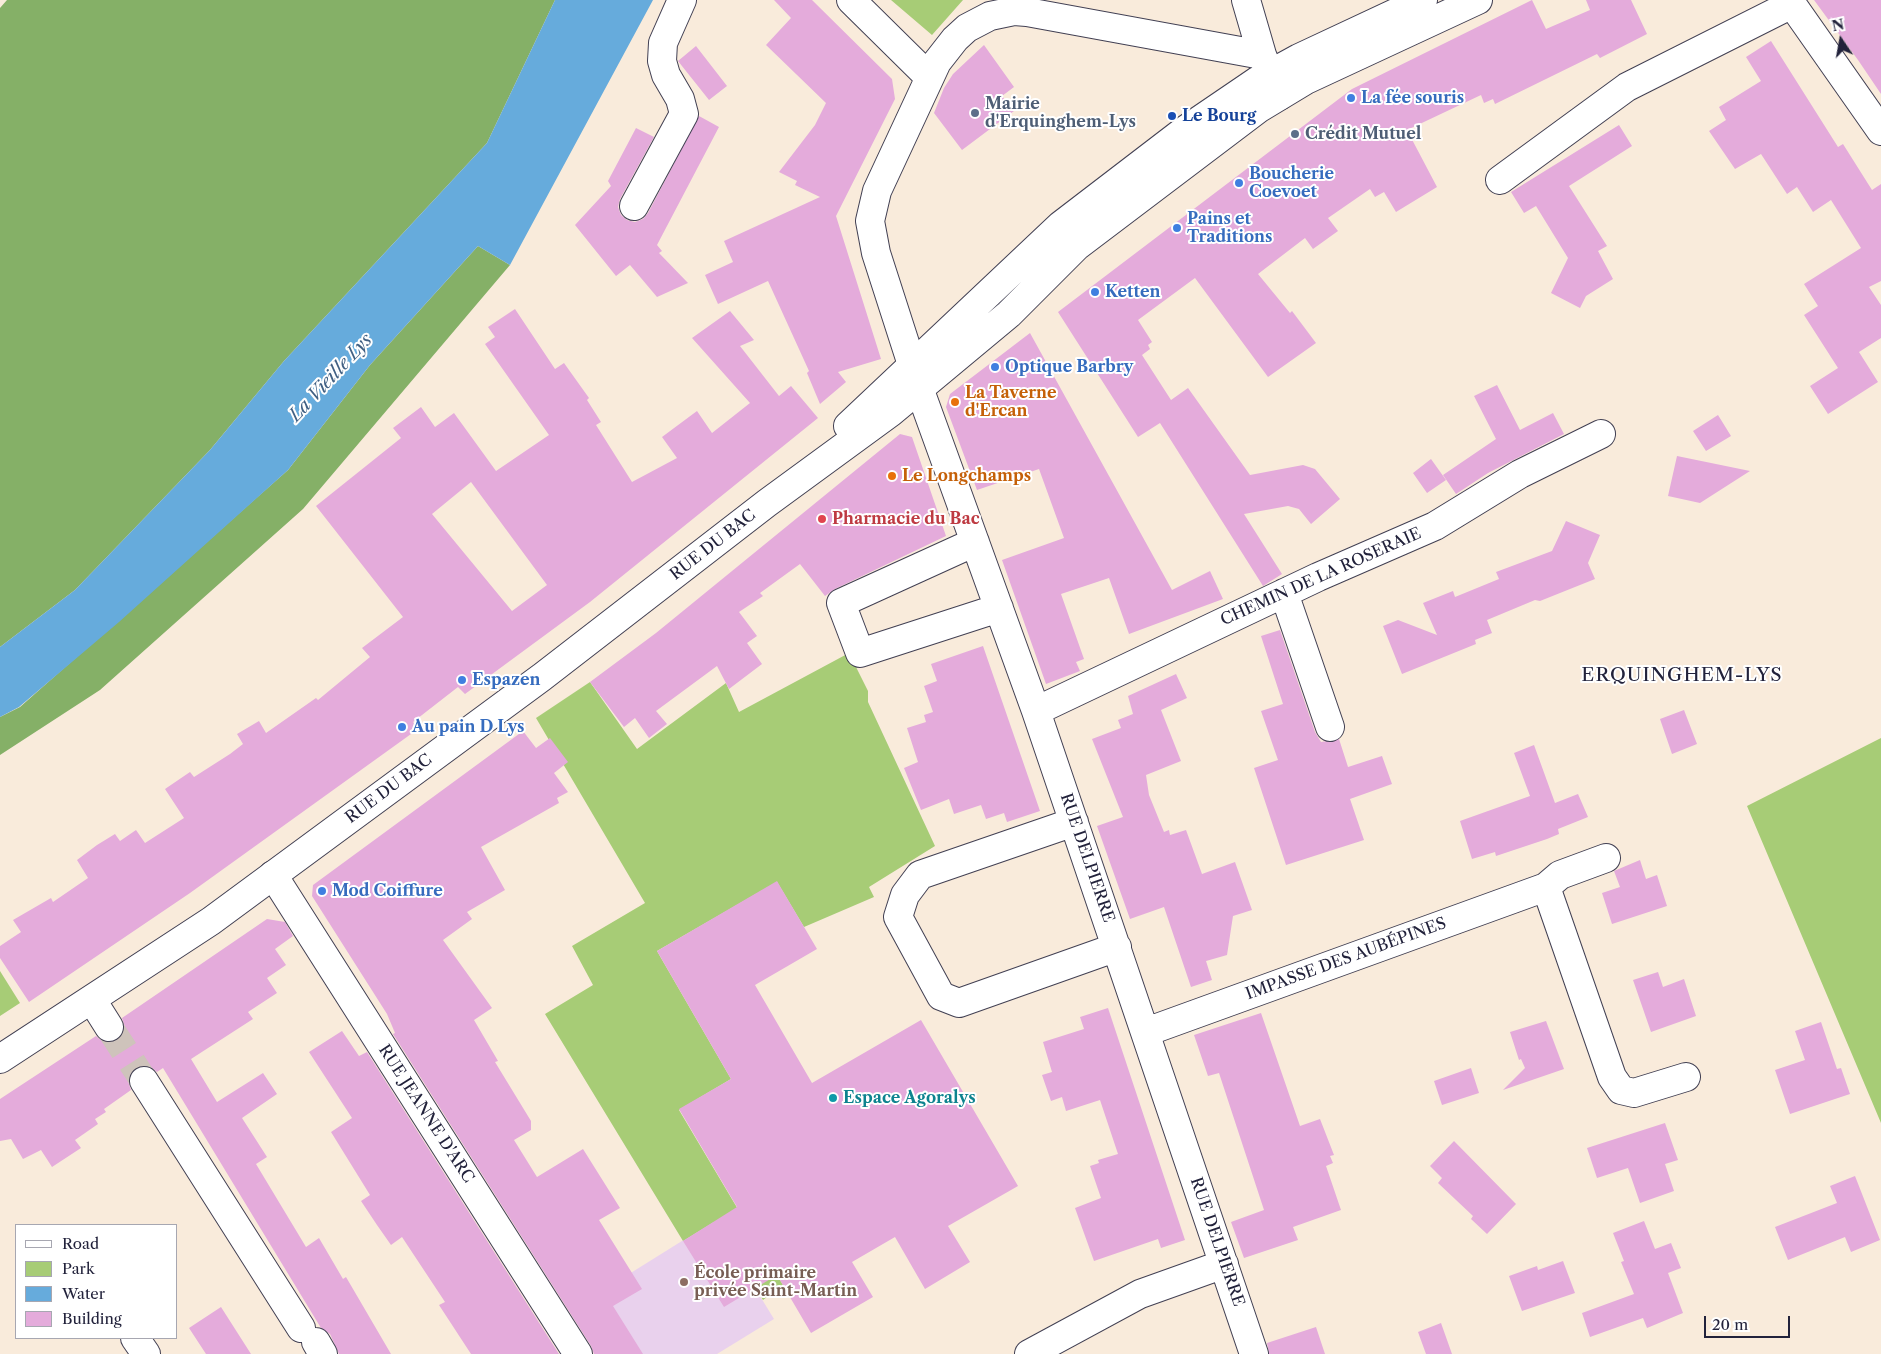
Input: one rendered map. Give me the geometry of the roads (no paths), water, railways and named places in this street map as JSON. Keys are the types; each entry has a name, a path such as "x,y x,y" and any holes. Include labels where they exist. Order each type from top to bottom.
{"street":[{"path":"634,206 684,114 680,99 666,75 662,61 663,43 682,0"},
{"path":"851,0 928,76"},
{"path":"1246,0 1270,75"},
{"path":"1270,75 1299,58 1423,0"},
{"path":"1270,75 1328,69 1478,0"},
{"path":"1500,180 1627,87 1790,2 1881,131"},
{"name":"RUE DELPIERRE","path":"1254,1354 1036,710 916,377 876,253 870,221 877,191 928,76 944,50 972,25 1002,13 1023,6 1270,75"},
{"name":"RUE DU BAC","path":"0,1059 189,936 542,677 767,503 850,443 916,377 1009,314 1077,246 1270,75"},
{"name":"CHEMIN DE LA ROSERAIE","path":"1036,710 1284,593 1435,526 1520,474 1601,434"},
{"path":"975,542 841,603 860,653 999,608"},
{"path":"1284,593 1330,727"},
{"path":"1074,822 920,875 905,895 898,917 941,996 959,1003 1117,947"},
{"name":"IMPASSE DES AUBÉPINES","path":"1146,1032 1546,887 1560,875 1606,858"},
{"name":"RUE JEANNE D'ARC","path":"273,875 578,1354"},
{"path":"1546,887 1612,1077 1620,1090 1634,1093 1686,1077"},
{"path":"92,1000 109,1027"},
{"path":"144,1081 314,1342"},
{"path":"1029,1354 1140,1294 1224,1264"},
{"path":"136,1339 146,1354"}],"water":[{"name":"La Vieille Lys","path":"555,0 653,0 510,265 478,246 370,365 288,470 119,622 19,707 0,717 0,647 75,590 210,450 284,361 487,143"}],"tunnel":[{"path":"109,1027 144,1081"}],"place":[{"name":"La fée souris","path":"1351,98"},
{"name":"Mairie d'Erquinghem-Lys","path":"975,113"},
{"name":"Le Bourg","path":"1172,116"},
{"name":"Crédit Mutuel","path":"1295,134"},
{"name":"Boucherie Coevoet","path":"1239,183"},
{"name":"Pains et Traditions","path":"1177,228"},
{"name":"Ketten","path":"1095,292"},
{"name":"Optique Barbry","path":"995,367"},
{"name":"La Taverne d'Ercan","path":"955,402"},
{"name":"Le Longchamps","path":"892,476"},
{"name":"Pharmacie du Bac","path":"822,519"},
{"name":"Espazen","path":"462,680"},
{"name":"Au pain D Lys","path":"402,727"},
{"name":"Mod Coiffure","path":"322,891"},
{"name":"Espace Agoralys","path":"833,1098"},
{"name":"École primaire privée Saint-Martin","path":"684,1282"}],"district":[{"name":"ERQUINGHEM-LYS","path":"1682,676"}]}
